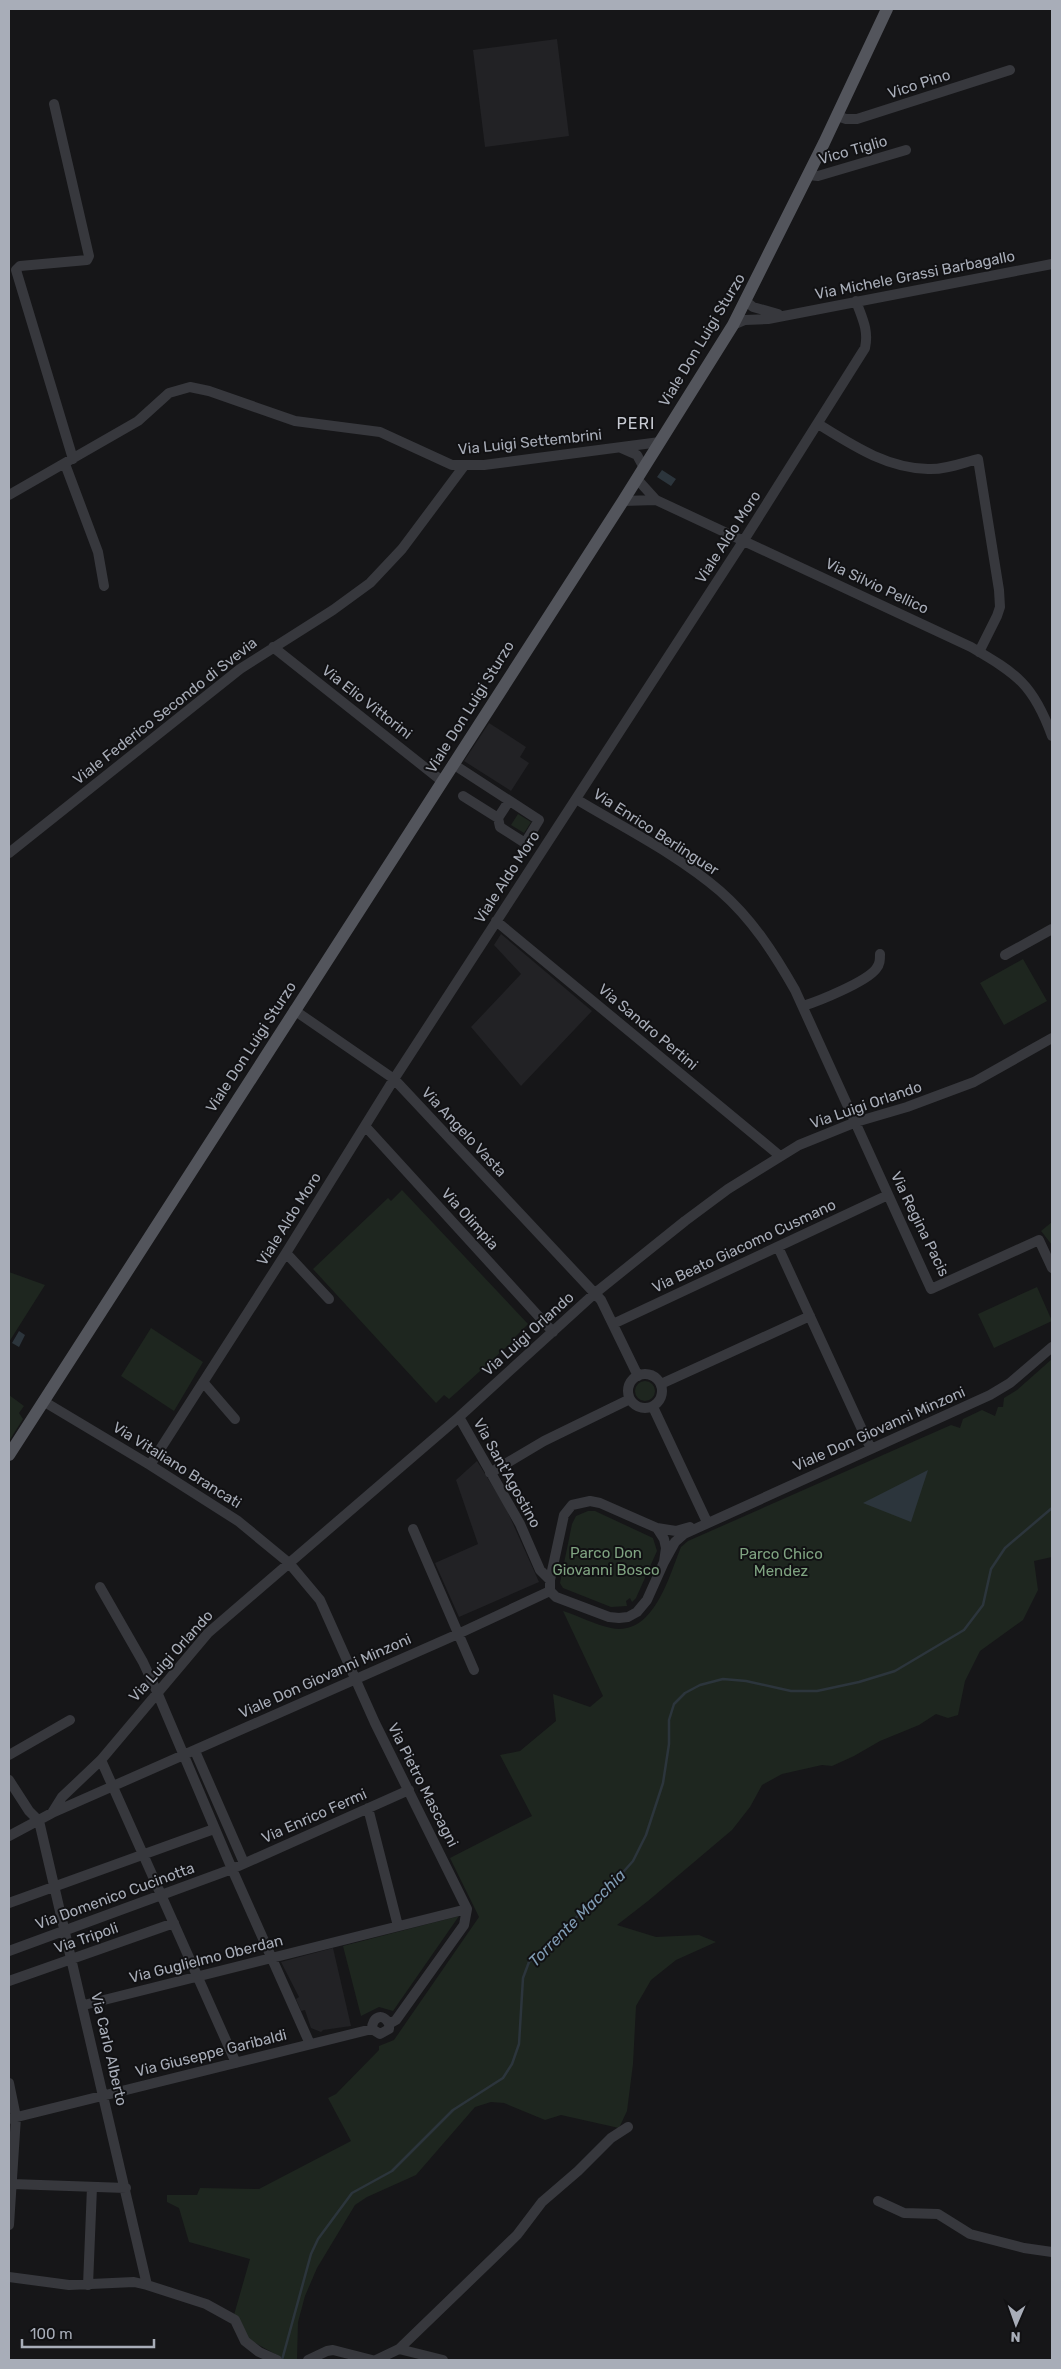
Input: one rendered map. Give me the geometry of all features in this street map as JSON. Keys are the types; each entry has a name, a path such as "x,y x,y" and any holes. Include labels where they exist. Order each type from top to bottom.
{"main road":[{"name":"Viale Don Luigi Sturzo","path":"9,1455 641,473 747,302 887,9"}],"street":[{"name":"Vico Pino","path":"837,116 846,119 857,119 1010,70"},
{"path":"54,104 89,256 87,260 20,266 16,270 69,462 98,552 104,586"},
{"name":"Vico Tiglio","path":"808,175 818,176 906,150"},
{"name":"Via Michele Grassi Barbagallo","path":"733,325 745,320 784,315 1052,264"},
{"name":"Viale Aldo Moro","path":"150,1465 286,1253 394,1079 744,540 865,348 867,338 866,326 856,301"},
{"path":"747,302 764,311 784,315"},
{"name":"Via Luigi Settembrini","path":"9,495 138,421 169,393 190,387 200,388 295,421 380,432 441,462 464,466 660,442"},
{"path":"818,424 858,450 890,462 928,469 978,459 999,590 1000,607 979,652"},
{"path":"620,448 637,455 641,473 656,500 623,500"},
{"name":"Viale Federico Secondo di Svevia","path":"9,853 167,725 273,647 333,610 370,583 402,549 464,466"},
{"name":"Via Silvio Pellico","path":"656,500 979,652 1006,668 1027,686 1043,711 1052,736"},
{"name":"Via Elio Vittorini","path":"273,647 442,781"},
{"path":"453,764 539,820 525,844 500,827 498,818 463,796"},
{"name":"Via Enrico Berlinguer","path":"576,799 678,860 720,891 757,930 770,947 802,1006 856,1122"},
{"path":"498,818 509,801"},
{"name":"Via Sandro Pertini","path":"496,921 780,1156"},
{"path":"1005,955 1052,929"},
{"path":"802,1006 818,1001 873,972 878,967 880,954"},
{"name":"Via Angelo Vasta","path":"294,1010 394,1079 601,1300 636,1372"},
{"name":"Via Luigi Orlando","path":"52,1813 62,1797 101,1760 208,1633 459,1417 594,1294 685,1221 728,1189 780,1156 820,1135 907,1107 974,1082 1052,1038"},
{"name":"Via Regina Pacis","path":"856,1122 932,1289 1039,1240 1052,1268"},
{"name":"Via Olimpia","path":"366,1126 553,1332"},
{"name":"Via Beato Giacomo Cusmano","path":"613,1324 888,1195"},
{"path":"778,1247 871,1449"},
{"path":"286,1253 329,1299"},
{"path":"707,1522 655,1411 636,1406 630,1399 628,1390 636,1372 666,1382 810,1316"},
{"name":"Viale Don Giovanni Minzoni","path":"707,1522 990,1395 1010,1383 1052,1347"},
{"path":"203,1382 236,1419"},
{"path":"655,1411 666,1382"},
{"path":"490,1472 544,1441 630,1399"},
{"name":"Via Vitaliano Brancati","path":"43,1401 150,1465 238,1521 290,1563 320,1600 357,1679"},
{"name":"Via Sant'Agostino","path":"459,1417 520,1524 548,1588"},
{"path":"590,1501 600,1503 657,1528 676,1531 707,1522 675,1542 642,1608 628,1617 609,1617 556,1597 548,1588 564,1515 572,1505 590,1501"},
{"path":"657,1528 664,1539 666,1548 664,1562"},
{"path":"413,1530 474,1670"},
{"path":"100,1587 143,1662 157,1692 214,1829 305,2034 307,2045"},
{"name":"Viale Don Giovanni Minzoni","path":"52,1813 458,1634 548,1588"},
{"name":"Via Pietro Mascagni","path":"357,1679 375,1723 466,1906"},
{"path":"9,1755 70,1720"},
{"path":"195,1751 244,1863"},
{"path":"101,1760 115,1786 143,1855 236,2063"},
{"path":"9,1780 29,1811 39,1821"},
{"name":"Via Enrico Fermi","path":"232,1869 409,1790"},
{"path":"368,1808 397,1923"},
{"path":"9,1836 52,1813"},
{"name":"Via Carlo Alberto","path":"39,1821 73,1958 147,2285"},
{"path":"9,1903 214,1829"},
{"name":"Via Domenico Cucinotta","path":"9,1952 232,1869"},
{"name":"Via Guglielmo Oberdan","path":"84,2006 466,1906"},
{"name":"Via Giuseppe Garibaldi","path":"13,2118 372,2029 372,2022 376,2018 386,2019 389,2024 396,2020 464,1925 466,1906"},
{"name":"Via Tripoli","path":"9,1981 174,1923"},
{"path":"9,2083 13,2118 9,2225"},
{"path":"308,2360 333,2350 374,2360 399,2349 516,2235 542,2202 578,2171 611,2138 628,2127"},
{"path":"12,2184 126,2188"},
{"path":"88,2285 92,2187"},
{"path":"878,2201 904,2213 938,2214 970,2234 1024,2248 1052,2252"},
{"path":"9,2277 88,2285 134,2282 147,2285 206,2304 235,2320 245,2341 260,2352 277,2360"},
{"path":"399,2349 442,2360"}],"shaded area":[{"path":"557,39 569,136 485,147 473,50"},
{"path":"662,470 676,479 671,486 657,477"},
{"path":"489,723 526,747 520,757 529,763 511,791 464,761"},
{"path":"501,934 592,1011 521,1086 471,1027 521,974 494,945"},
{"path":"19,1331 25,1335 19,1347 12,1343"},
{"path":"477,1461 505,1506 539,1582 459,1617 435,1563 478,1544 456,1480"},
{"path":"928,1470 911,1522 863,1503"},
{"path":"333,1948 351,2026 323,2030 321,2032 311,2028 305,2010 301,2011 296,1999 299,1997 281,1962"}],"green space":[{"path":"518,814 531,822 524,833 511,825"},
{"path":"1023,959 1047,1001 1004,1025 980,983"},
{"path":"402,1190 528,1324 512,1342 449,1399 444,1395 436,1403 313,1269 388,1198 391,1201"},
{"path":"1052,1222 1052,1245 1041,1231"},
{"path":"9,1272 45,1285 9,1342"},
{"path":"1037,1287 1052,1321 994,1348 978,1314"},
{"path":"151,1328 203,1362 174,1411 121,1376"},
{"name":"Parco Chico Mendez","path":"1052,1359 1052,1557 1034,1561 1038,1590 1023,1620 980,1651 965,1681 958,1715 948,1718 936,1714 919,1725 880,1741 832,1766 822,1765 782,1774 762,1785 750,1807 732,1830 617,1925 656,1937 699,1935 716,1942 676,1960 651,1980 636,2006 633,2064 627,2111 619,2128 561,2115 545,2120 504,2103 491,2102 475,2107 416,2175 367,2197 355,2205 317,2268 305,2296 298,2322 297,2360 284,2359 248,2339 234,2315 250,2259 189,2242 179,2208 167,2202 167,2195 197,2195 200,2188 259,2189 351,2141 328,2098 336,2094 379,2050 379,2046 394,2040 479,1917 450,1858 532,1816 500,1755 520,1751 556,1721 553,1694 590,1707 603,1696 563,1611 611,1628 626,1628 638,1623 649,1614 658,1602 681,1547 688,1541 951,1425 960,1428 963,1419 982,1410 995,1416 998,1407 1003,1407 1004,1398 1017,1390"},
{"path":"641,1381 649,1381 655,1387 655,1395 649,1401 641,1401 635,1395 635,1387"},
{"path":"9,1395 24,1406 19,1413 23,1419 9,1441"},
{"name":"Parco Don Giovanni Bosco","path":"588,1511 595,1511 653,1538 657,1551 636,1598 632,1602 630,1598 626,1601 627,1606 611,1607 563,1588 560,1583 572,1524 576,1516"},
{"path":"459,1916 393,2011 379,2007 361,2016 343,1946"}],"waterway":[{"name":"Torrente Macchia","path":"282,2360 311,2254 318,2239 352,2193 392,2171 453,2110 503,2078 512,2064 519,2044 523,1978 529,1962 617,1879 633,1861 646,1835 663,1783 669,1744 669,1720 674,1704 685,1693 700,1685 723,1679 746,1681 791,1691 817,1691 859,1682 895,1671 964,1630 983,1605 991,1569 1005,1548 1052,1508"}],"district":[{"name":"PERI","path":"636,423"}]}
